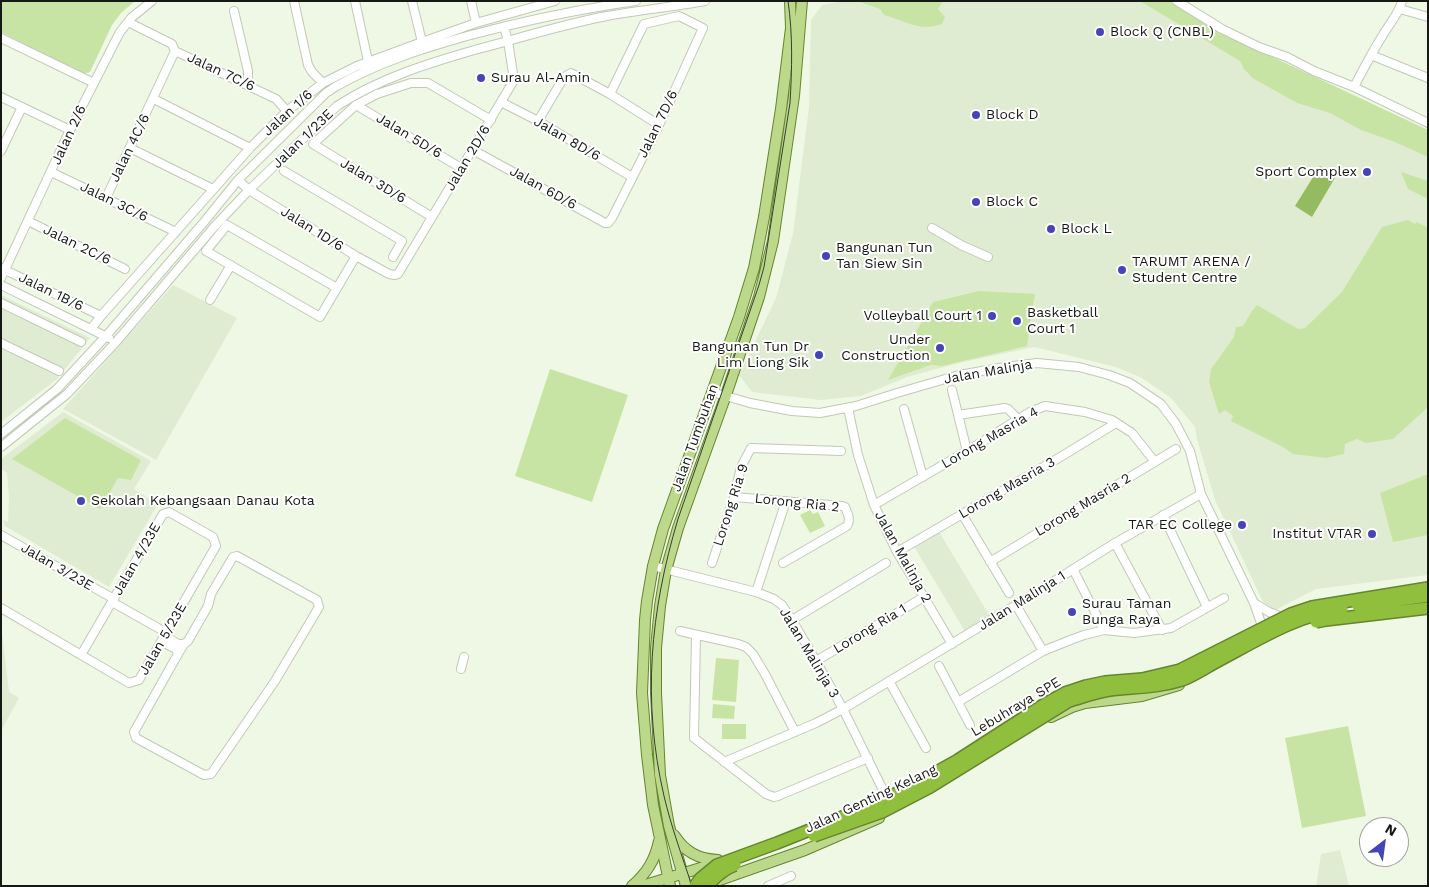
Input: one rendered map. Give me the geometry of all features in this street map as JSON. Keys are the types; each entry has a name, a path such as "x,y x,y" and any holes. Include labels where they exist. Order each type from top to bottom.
{"highway":[{"name":"Lebuhraya SPE","path":"695,886 700,879 717,865 880,802 924,780 1065,693 1105,682 1142,679 1180,670 1291,614 1312,607 1428,588"},
{"name":"Lebuhraya SPE","path":"707,886 727,868 882,812 930,787 1069,701 1109,690 1164,685 1184,679 1301,619 1335,610 1428,598"},
{"path":"1272,633 1326,620 1428,608"}],"main road":[{"path":"782,1 792,28"},
{"name":"Jalan Tumbuhan","path":"669,882 652,798 646,755 642,693 645,614 654,561 663,529 754,268 769,188 792,28 790,1"},
{"name":"Jalan Tumbuhan","path":"686,886 669,826 662,792 656,693 660,606 671,549 759,297 774,241 794,96 802,1"},
{"path":"721,365 722,379 729,379 734,371"},
{"path":"705,412 711,406 716,407 718,416"},
{"path":"654,561 662,562 665,560 671,549"},
{"name":"Jalan Genting Kelang","path":"642,886 669,882 682,873 724,860 832,820 907,785 1066,692 1089,682 1145,676 1173,670 1277,615 1312,603 1428,583"},
{"name":"Jalan Genting Kelang","path":"702,886 806,850 887,814 943,783 1041,723 1072,707 1085,702 1142,696 1173,687 1200,675 1267,637 1298,623 1318,617 1428,598"},
{"path":"645,614 652,600 660,606"},
{"path":"644,647 648,651 653,650 654,642 657,639"},
{"path":"1100,680 1093,686 1092,692 1103,700"},
{"path":"669,826 681,846 689,852 701,858 724,860"},
{"path":"632,886 650,866 656,852 659,833"},
{"path":"717,886 730,876"}],"street":[{"name":"Jalan 2/6","path":"1,278 3,268 28,221 70,130 120,32 128,22 152,1"},
{"path":"294,1 308,65 323,83"},
{"path":"354,1 368,61"},
{"path":"412,1 422,42"},
{"path":"471,1 476,23"},
{"name":"Jalan 1/6","path":"91,329 250,148 287,111 323,83 348,69 368,61 530,4 555,1"},
{"name":"Jalan 1/23E","path":"1,434 57,389 106,336 238,180 326,93 352,78 402,56 504,26 604,3 636,1"},
{"name":"Jalan 1/23E","path":"1,447 66,394 116,342 214,227 249,190 337,106 359,92 408,71 455,55 508,41 606,16 705,1"},
{"path":"1177,1 1222,29 1259,47 1287,57 1354,87 1428,124"},
{"path":"604,3 606,16"},
{"path":"1354,87 1401,5 1428,17"},
{"path":"234,11 248,71 246,84"},
{"name":"Jalan 7D/6","path":"610,94 644,24 679,16 703,28 659,125 612,218"},
{"name":"Jalan 7C/6","path":"128,22 172,44 176,51 276,99 287,111"},
{"name":"Jalan 2D/6","path":"389,274 395,275 400,272 514,80 504,26"},
{"path":"1,38 94,83"},
{"name":"Jalan 4C/6","path":"106,198 176,51"},
{"path":"1371,55 1428,78"},
{"path":"538,122 564,77 568,74 574,74 659,125"},
{"path":"356,105 377,94 411,82 428,83 491,120"},
{"path":"1,96 70,130"},
{"name":"Jalan 4C/6","path":"154,99 250,148"},
{"name":"Jalan 8D/6","path":"501,102 632,177"},
{"name":"Jalan 3D/6","path":"356,105 313,144 432,217"},
{"name":"Jalan 5D/6","path":"356,105 462,168"},
{"path":"1,151 22,107"},
{"path":"130,148 213,189"},
{"name":"Jalan 6D/6","path":"472,150 605,223 609,222 612,218"},
{"path":"284,171 402,241 394,257"},
{"name":"Jalan 3C/6","path":"51,172 176,232"},
{"name":"Jalan 1D/6","path":"238,180 249,190 356,256 389,274"},
{"name":"Jalan 2C/6","path":"28,221 125,269"},
{"path":"337,288 227,225 206,251 320,317 356,256"},
{"path":"932,228 961,245 988,257"},
{"path":"210,300 231,265"},
{"name":"Jalan 1B/6","path":"3,268 101,316"},
{"path":"1,286 116,342"},
{"path":"1,303 81,342"},
{"path":"1,343 59,371"},
{"name":"Jalan Malinja","path":"712,392 750,403 792,411 820,413 848,408 943,379 1036,363 1079,367 1109,375 1132,384 1161,404 1176,424 1188,447 1201,494 1254,602 1261,624"},
{"path":"952,390 967,451"},
{"name":"Lorong Masria 4","path":"874,504 923,477 1030,412 1045,406 1084,412 1104,417 1116,423 1132,432 1155,462"},
{"name":"Jalan Malinja 2","path":"848,408 858,455 874,504 897,552 952,644"},
{"path":"958,415 1005,408 1018,419"},
{"path":"904,409 923,477"},
{"name":"Lorong Masria 3","path":"897,552 1116,423"},
{"name":"Lorong Ria 9","path":"712,563 734,496 741,467 751,448 841,451"},
{"name":"Lorong Masria 2","path":"990,562 1176,449"},
{"name":"Jalan Malinja 1","path":"724,762 816,723 842,709 952,644 1115,543 1201,494"},
{"name":"Lorong Ria 2","path":"734,496 843,506 846,508 849,522 847,526 783,564"},
{"path":"756,592 786,501"},
{"name":"Jalan 4/23E","path":"82,655 163,514 169,512 214,537"},
{"path":"962,514 1009,594"},
{"path":"1163,516 1207,607"},
{"name":"Jalan 3/23E","path":"1,535 113,600 165,637"},
{"name":"Jalan 5/23E","path":"1,608 129,683 139,680 216,546 214,537"},
{"path":"1115,543 1162,630"},
{"path":"237,556 317,600 319,606 274,681 211,774 204,775 187,766 136,738 134,732 178,654 188,641 208,606 212,594 233,557 237,556"},
{"name":"Jalan Malinja 3","path":"654,561 666,570 756,592 782,605 842,709 886,794"},
{"path":"792,620 886,563"},
{"path":"1073,569 1104,630"},
{"name":"Lorong Ria 1","path":"816,662 924,597"},
{"path":"958,702 1043,651 1084,635 1104,630 1134,633 1171,628 1224,598"},
{"path":"1254,602 1277,615"},
{"path":"1016,605 1043,651"},
{"path":"680,630 738,644 751,651 795,732"},
{"path":"696,634 694,738 766,794 774,797 781,795 868,758"},
{"path":"165,637 178,644 184,644"},
{"path":"165,637 178,654"},
{"path":"461,670 464,657"},
{"path":"939,666 970,726"},
{"path":"889,681 926,748"},
{"path":"768,886 791,876"}],"shaded area":[{"path":"1,1 135,1 121,13 112,25 90,72 83,74 1,32"},
{"path":"843,1 1142,1 1428,150 1428,575 1316,589 1275,610 1263,602 1215,500 1195,427 1171,398 1142,378 1116,367 1034,347 959,363 907,377 861,396 821,400 752,392 739,375 776,298 793,233 809,107 811,20 822,5"},
{"path":"943,1 938,9 945,17 942,24 934,26 912,25 884,15 880,9 860,2"},
{"path":"1140,1 1171,1 1213,29 1428,130 1428,157 1395,142 1361,130 1330,113 1297,103 1254,79 1244,69 1240,61"},
{"path":"1320,166 1336,176 1312,217 1295,206"},
{"path":"1401,172 1428,181 1428,199 1408,189"},
{"path":"1408,220 1428,228 1428,407 1393,439 1366,443 1357,439 1345,444 1344,454 1326,458 1293,454 1231,421 1233,416 1225,410 1219,414 1209,382 1211,369 1234,337 1236,327 1243,326 1257,305 1298,329 1305,328 1342,292 1382,227"},
{"path":"173,285 237,318 156,460 63,409"},
{"path":"979,291 1035,294 1032,310 1035,312 1031,318 1027,346 942,366 931,365 888,380 933,302"},
{"path":"1,295 90,338 57,379 1,422"},
{"path":"550,369 628,395 592,502 515,476"},
{"name":"Sekolah Kebangsaan Danau Kota","path":"63,412 151,461 134,489 158,504 109,587 5,526 3,520 8,522 9,498 7,473 1,469 1,459"},
{"path":"65,418 141,460 131,480 118,478 100,509 12,459"},
{"path":"1428,474 1428,535 1393,542 1380,493"},
{"path":"810,510 813,514 818,512 825,526 810,533 800,515"},
{"path":"938,530 991,618 966,633 913,545"},
{"path":"1,624 9,692 19,698 1,731"},
{"path":"716,658 739,660 736,702 712,700"},
{"path":"713,704 735,706 734,719 712,718"},
{"path":"722,724 746,724 746,739 722,739"},
{"path":"1348,726 1366,816 1302,828 1285,738"},
{"path":"1340,850 1349,886 1316,886 1321,854"}],"tram line":[{"path":"692,886 670,818 657,761 651,691 655,622 668,554 678,519 764,267 790,103 792,52 788,1"}],"place":[{"name":"Block Q (CNBL)","path":"1100,32"},
{"name":"Surau Al-Amin","path":"481,78"},
{"name":"Block D","path":"976,115"},
{"name":"Sport Complex","path":"1367,172"},
{"name":"Block C","path":"976,202"},
{"name":"Block L","path":"1051,229"},
{"name":"Bangunan Tun Tan Siew Sin","path":"826,256"},
{"name":"TARUMT ARENA / Student Centre","path":"1122,270"},
{"name":"Volleyball Court 1","path":"992,316"},
{"name":"Basketball Court 1","path":"1017,321"},
{"name":"Under Construction","path":"940,348"},
{"name":"Bangunan Tun Dr Lim Liong Sik","path":"819,355"},
{"name":"Sekolah Kebangsaan Danau Kota","path":"81,501"},
{"name":"TAR EC College","path":"1242,525"},
{"name":"Institut VTAR","path":"1372,534"},
{"name":"Surau Taman Bunga Raya","path":"1072,612"}]}
